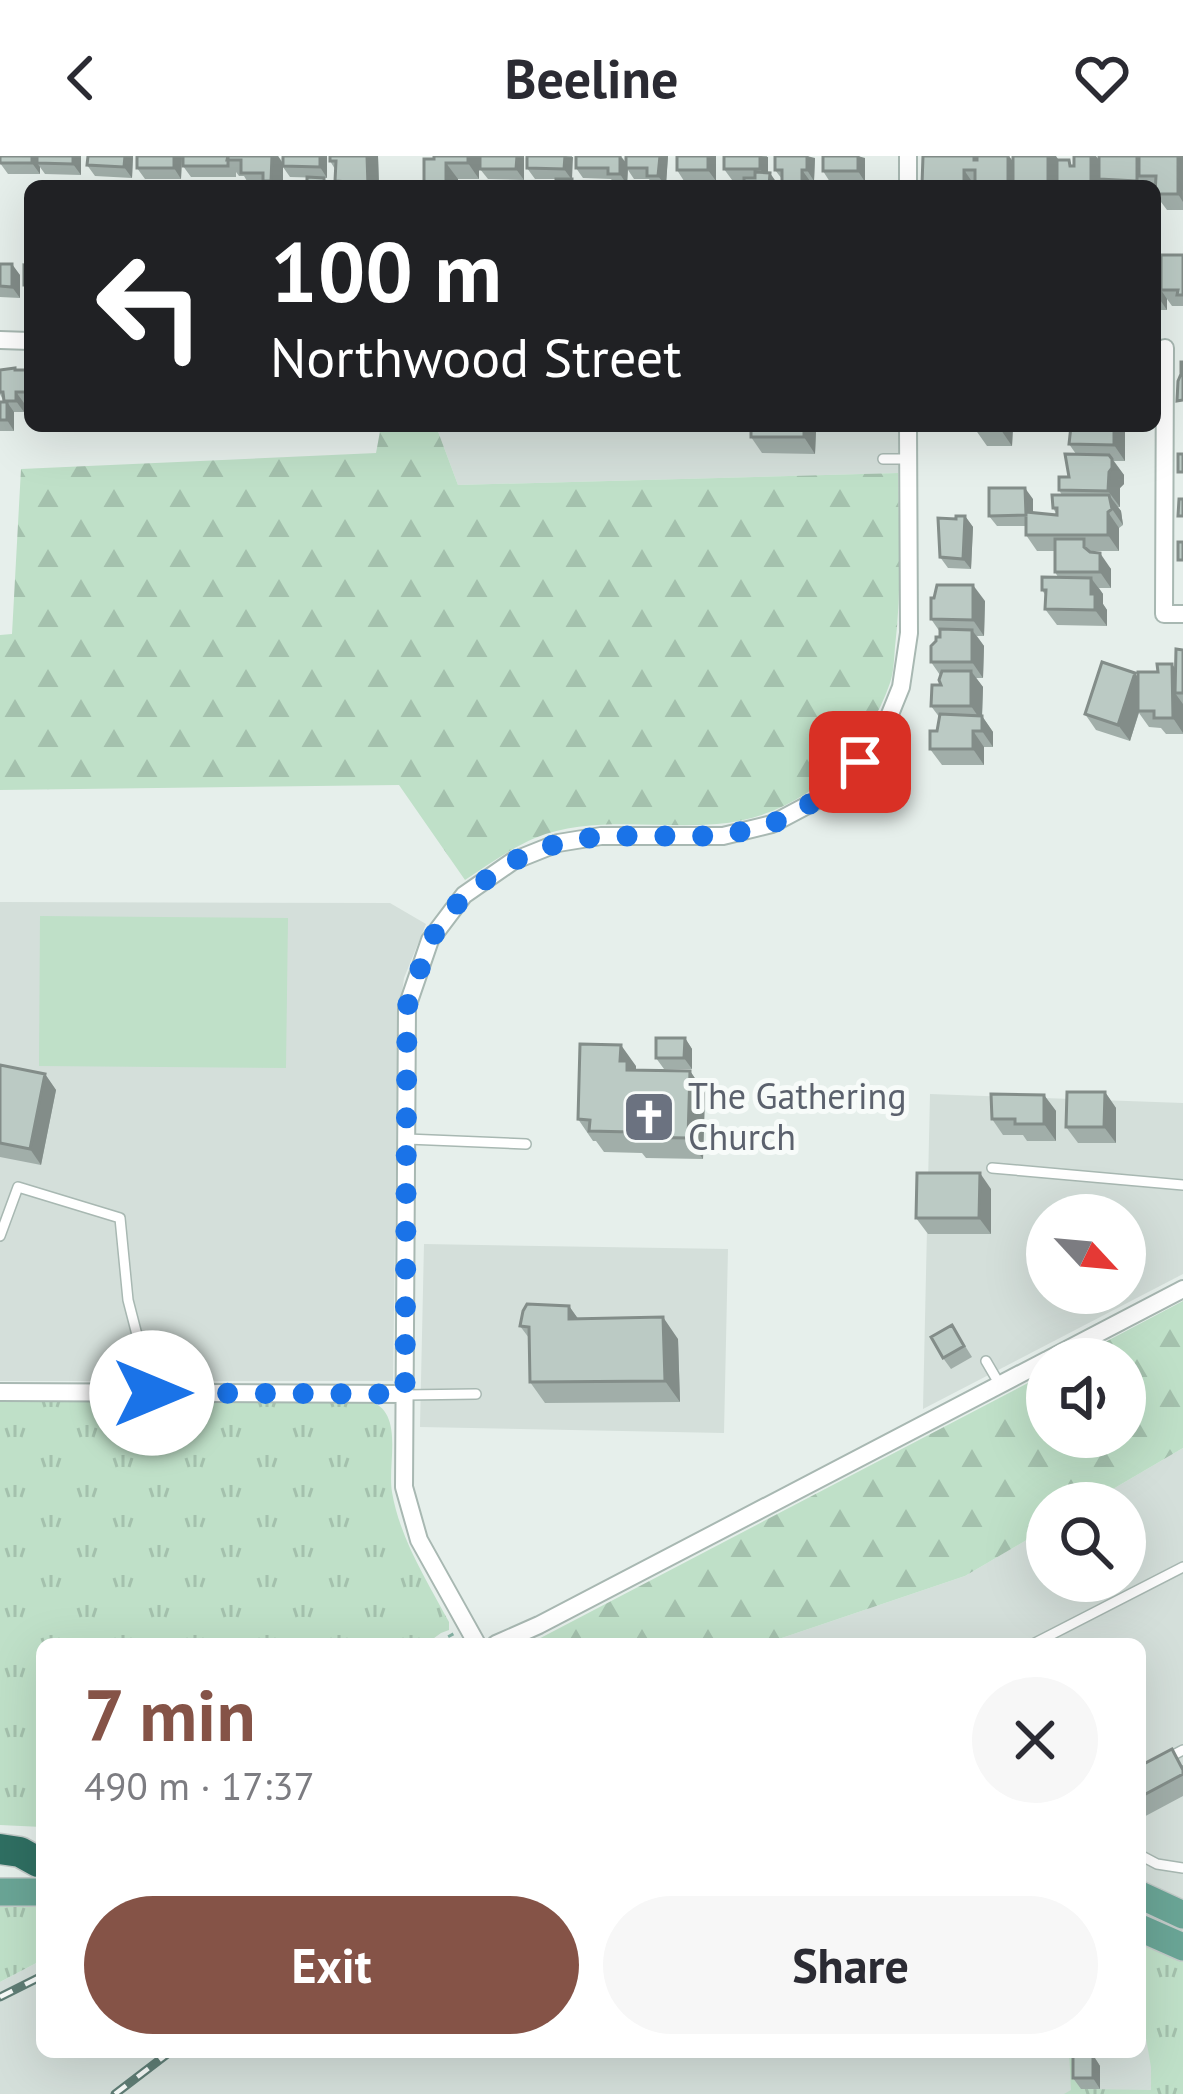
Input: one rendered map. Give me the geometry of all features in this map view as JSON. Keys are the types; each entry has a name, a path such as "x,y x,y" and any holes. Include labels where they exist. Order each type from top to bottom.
{"highway":[{"path":"0,1849 20,1852 36,1867"}],"main road":[{"path":"0,1861 36,1871"},
{"path":"0,1892 36,1874"},
{"path":"1146,1898 1183,1915"},
{"path":"1146,1931 1183,1947"}],"street":[{"path":"1168,348 1164,614 1183,614"},
{"path":"474,1638 419,1540 404,1487 407,1007 430,940 464,895 513,861 558,843 601,836 723,836 772,824 821,798 860,762 884,729 901,686 908,633 908,432"},
{"path":"1090,1338 1183,1289"},
{"path":"510,1638 1026,1371"},
{"path":"0,1392 405,1395"}],"lane":[{"path":"884,459 908,459"},
{"path":"406,1138 526,1144"},
{"path":"992,1168 1183,1185"},
{"path":"0,1236 18,1187 120,1218 128,1300 152,1393"},
{"path":"986,1361 1000,1385"},
{"path":"405,1395 476,1394"},
{"path":"1045,1638 1183,1568"},
{"path":"1154,1765 1183,1750"},
{"path":"1146,1859 1183,1868"}],"shaded area":[{"path":"438,432 898,432 898,473 458,485"},
{"path":"0,902 390,903 426,924 404,978 398,1023 393,1381 0,1381"},
{"path":"930,1094 1183,1103 1183,1274 1146,1293 1146,1194 1026,1194 1026,1314 1106,1314 1060,1338 1026,1338 1026,1356 923,1409"},
{"path":"424,1244 728,1249 724,1433 420,1427"},
{"path":"1183,1448 1183,1904 1146,1888 1146,1638 782,1638 965,1576 1026,1540 1026,1602 1146,1602 1146,1482 1125,1482"},
{"path":"1146,1945 1183,1962 1183,2094 0,2094 0,1982 36,1963 36,2058 1146,2058"}],"green space":[{"path":"380,432 438,432 458,485 898,473 897,625 893,670 878,711 863,737 825,780 775,810 717,824 602,825 556,831 517,847 465,880 399,785 0,790 0,635 12,634 21,469 376,453"},
{"path":"40,916 288,918 286,1068 39,1066"},
{"path":"1183,1301 1183,1448 1125,1482 1026,1482 1026,1540 965,1576 782,1638 540,1638 1026,1384 1026,1458 1146,1458 1146,1338 1113,1338"},
{"path":"0,1399 366,1400 378,1405 390,1425 392,1492 401,1526 449,1630 434,1638 36,1638 36,1827 0,1825"},
{"path":"0,1902 36,1903 36,1963 0,1982"},
{"path":"1146,1945 1183,1962 1183,2094 1064,2094 1071,2090 1069,2058 1091,2058 1082,2089 1151,2090 1146,2038"}],"building":[{"path":"0,156 32,156 32,163 0,163"},
{"path":"37,156 73,156 73,164 37,163"},
{"path":"88,156 125,156 124,167 87,165"},
{"path":"137,156 174,156 174,168 137,168"},
{"path":"183,156 228,156 228,166 183,166"},
{"path":"228,156 272,156 271,180 263,180 263,173 241,173 241,160 227,160"},
{"path":"283,156 320,156 320,167 283,166"},
{"path":"330,156 367,156 368,180 335,180 336,161 330,161"},
{"path":"468,156 468,163 446,163 446,180 424,180 424,159"},
{"path":"480,156 517,156 516,169 480,169"},
{"path":"527,156 565,156 564,169 527,168"},
{"path":"576,156 620,156 620,174 608,174 608,168 576,168"},
{"path":"626,156 660,156 658,176 647,176 647,168 626,168"},
{"path":"677,156 708,156 708,170 677,170"},
{"path":"724,156 760,156 760,169 724,169"},
{"path":"775,156 807,156 802,180 782,180 782,170 775,170"},
{"path":"823,156 858,156 858,171 823,171"},
{"path":"923,156 974,156 977,160 977,156 1008,156 1008,180 975,180 975,170 964,170 964,180 922,180"},
{"path":"1013,156 1048,156 1048,180 1013,180"},
{"path":"1074,156 1091,156 1091,180 1057,180 1057,160 1069,160 1074,166"},
{"path":"1099,156 1137,156 1137,180 1099,179"},
{"path":"1139,156 1178,156 1178,194 1161,194 1161,180 1156,176 1139,176"},
{"path":"755,172 770,173 769,180 744,180 755,178"},
{"path":"1161,255 1183,255 1183,295 1177,295 1178,290 1161,290"},
{"path":"0,264 12,264 12,287 0,286"},
{"path":"1181,362 1183,400 1177,401 1181,374"},
{"path":"0,370 24,370 24,392 16,392 16,401 4,401"},
{"path":"0,402 7,402 7,420 0,420"},
{"path":"751,432 804,432 804,437 751,437"},
{"path":"1070,432 1114,432 1114,445 1069,444"},
{"path":"1065,454 1109,455 1108,491 1059,490 1059,477 1069,477"},
{"path":"989,488 1025,488 1026,515 989,516"},
{"path":"1052,495 1109,495 1108,535 1026,535 1026,512 1057,515"},
{"path":"965,516 963,559 940,557 938,518"},
{"path":"1055,539 1084,539 1084,547 1100,553 1100,572 1055,572"},
{"path":"1042,577 1091,578 1095,610 1045,609"},
{"path":"937,585 973,585 973,620 931,619 931,598"},
{"path":"940,629 972,630 972,662 931,662 931,646 940,637"},
{"path":"1176,649 1183,650 1183,693 1175,693"},
{"path":"1102,662 1135,673 1118,725 1085,714"},
{"path":"1157,664 1172,664 1173,718 1154,718 1154,711 1138,711 1138,672 1158,672"},
{"path":"942,671 971,671 971,706 931,706 932,685 941,685"},
{"path":"940,714 982,716 982,731 973,731 973,749 930,749 930,731 937,731"},
{"path":"656,1038 685,1038 684,1058 656,1058"},
{"name":"The Gathering Church","path":"580,1044 621,1045 620,1061 627,1061 627,1070 690,1071 688,1138 589,1131 590,1120 578,1119"},
{"path":"0,1065 45,1074 30,1149 0,1143"},
{"path":"1067,1092 1105,1092 1104,1127 1066,1127"},
{"path":"991,1094 1044,1095 1044,1124 992,1119"},
{"path":"917,1173 980,1173 979,1218 916,1218"},
{"path":"527,1304 569,1306 569,1319 663,1317 665,1381 530,1382 529,1327 520,1326"},
{"path":"952,1325 964,1346 943,1358 931,1337"},
{"path":"1172,1749 1183,1774 1146,1794 1146,1763"},
{"path":"1073,2058 1093,2058 1093,2078 1073,2078"}],"railway":[{"path":"0,1997 36,1979"},
{"path":"115,2094 162,2058"}],"place":[{"name":"The Gathering Church","path":"649,1117"}],"route":[{"path":"152,1393 405,1394 407,1007 430,940 464,895 513,861 558,843 601,836 723,836 772,824 821,798 860,762"}]}
